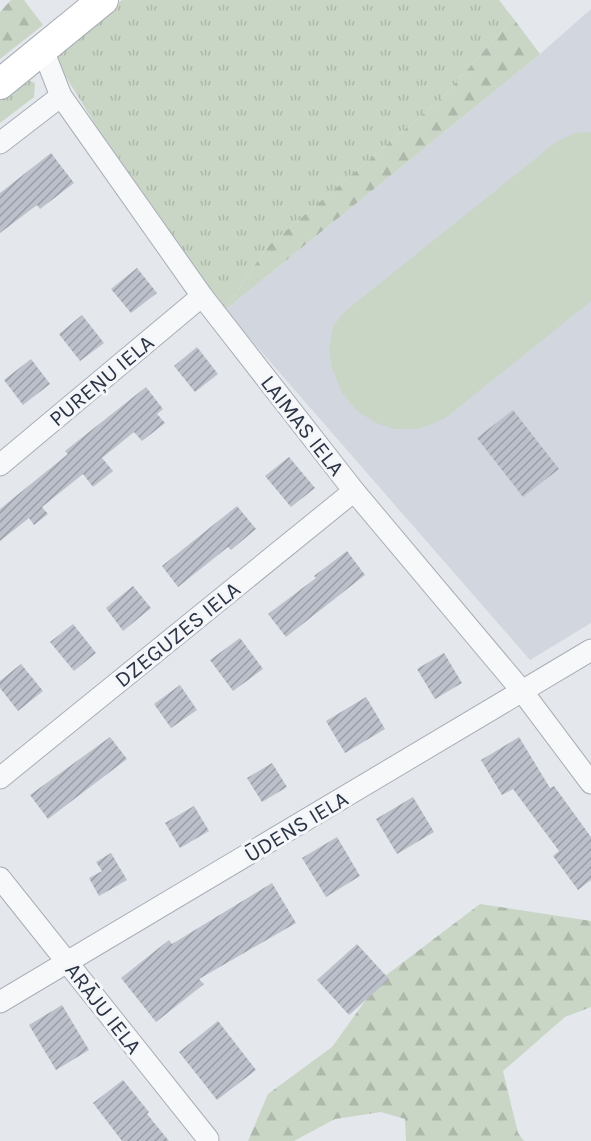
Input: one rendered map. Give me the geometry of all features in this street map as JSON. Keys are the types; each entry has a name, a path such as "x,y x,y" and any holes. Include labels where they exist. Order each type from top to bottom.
{"main road":[{"path":"0,84 103,0"}],"street":[{"name":"LAIMAS IELA","path":"42,50 61,96 202,296 354,491 522,691 591,783"},
{"path":"0,143 61,96"},
{"name":"PUREŅU IELA","path":"0,465 202,296"},
{"name":"DZEGUZES IELA","path":"0,778 354,491"},
{"name":"ŪDENS IELA","path":"0,1002 591,650"},
{"name":"ARĀJU IELA","path":"0,878 208,1139"}],"shaded area":[{"path":"591,9 591,623 530,660 225,310 540,54"}],"green space":[{"path":"11,0 24,0 43,25 0,59 0,12"},
{"path":"122,0 499,0 513,18 444,96 267,247 225,310 97,127 53,56"},
{"path":"513,18 540,54 225,310 267,247 444,96"},
{"path":"25,79 35,83 34,97 0,123 0,99"},
{"path":"591,132 591,301 444,419 418,429 395,429 376,423 356,410 341,391 332,368 329,348 333,327 343,313 556,142 575,133"},
{"path":"480,904 591,921 591,1007 565,1017 503,1071 518,1133 524,1141 406,1141 405,1119 381,1112 335,1119 294,1141 248,1141 268,1094 332,1047 381,979"}],"building":[{"path":"51,153 74,183 40,209 37,205 0,233 0,193"},
{"path":"137,268 157,293 131,313 111,289"},
{"path":"82,315 104,343 80,361 59,334"},
{"path":"197,347 218,374 195,392 174,366"},
{"path":"31,359 50,384 23,405 4,380"},
{"path":"146,387 163,409 157,414 165,423 142,441 134,432 102,458 113,471 93,487 83,474 42,507 48,514 34,525 29,518 0,541 0,509 68,454 65,451"},
{"path":"513,410 559,469 523,497 477,438"},
{"path":"289,457 315,488 291,507 265,476"},
{"path":"237,506 256,529 231,550 228,547 178,587 162,566"},
{"path":"347,551 365,575 286,637 268,614"},
{"path":"133,586 151,608 123,631 106,608"},
{"path":"73,624 96,653 74,671 50,642"},
{"path":"240,638 263,669 233,691 210,660"},
{"path":"444,653 462,683 435,699 417,669"},
{"path":"21,664 43,691 18,711 0,688 0,681"},
{"path":"180,685 197,710 171,728 154,704"},
{"path":"366,697 385,729 345,753 326,721"},
{"path":"110,737 127,759 48,819 30,795"},
{"path":"519,737 550,788 554,786 591,837 591,880 578,890 553,856 559,851 513,789 502,795 481,760"},
{"path":"272,763 287,787 262,802 247,778"},
{"path":"413,797 434,832 397,854 376,819"},
{"path":"194,806 209,831 180,848 165,823"},
{"path":"337,837 360,876 326,897 302,858"},
{"path":"111,853 127,880 99,896 89,878 102,871 96,862"},
{"path":"272,883 296,923 199,979 204,984 156,1022 121,978 169,940 172,944"},
{"path":"357,944 389,979 349,1015 317,980"},
{"path":"62,1005 89,1050 56,1070 29,1025"},
{"path":"218,1021 256,1070 217,1100 179,1052"},
{"path":"123,1080 169,1141 122,1141 93,1103"}]}
